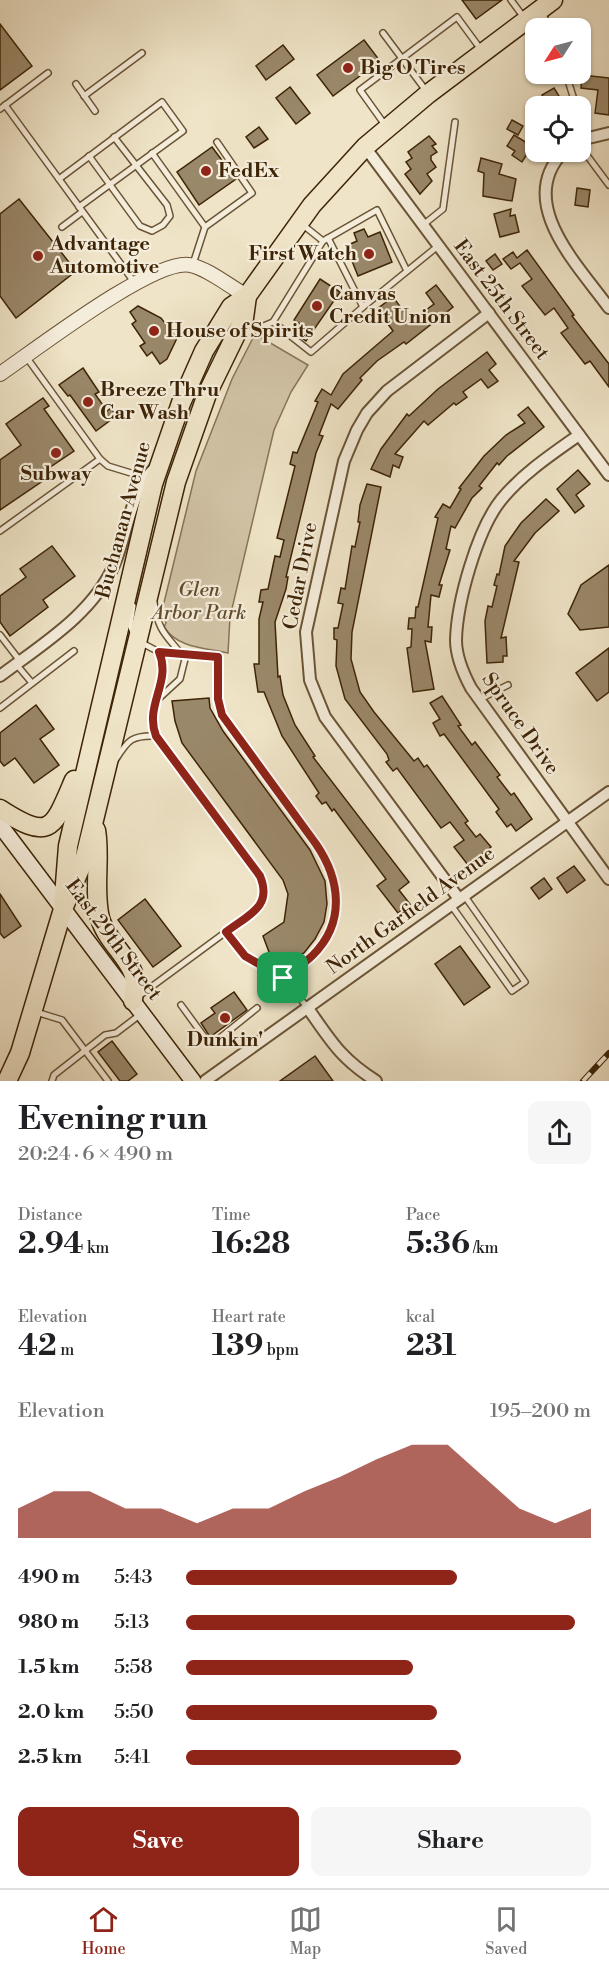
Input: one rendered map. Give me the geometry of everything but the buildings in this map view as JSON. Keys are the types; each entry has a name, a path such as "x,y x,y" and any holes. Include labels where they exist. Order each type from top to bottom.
{"highway":[{"path":"247,296 299,222 365,147 386,127 539,10"},
{"name":"Buchanan Avenue","path":"7,1081 33,1012 63,909 85,857 95,823 166,516 188,444 244,318 247,296"},
{"name":"Buchanan Avenue","path":"63,909 68,846 149,501 151,472 204,351 231,308 247,296"},
{"path":"0,810 34,828 53,824 58,818 97,726"},
{"path":"95,823 100,851 97,892 100,918 107,936 135,976 137,1007"}],"main road":[{"name":"East 29th Street","path":"0,825 193,1081"}],"street":[{"path":"591,139 609,134"},
{"name":"East 25th Street","path":"365,147 609,475"},
{"path":"556,162 551,168 544,192 549,221 568,253 609,308"},
{"path":"0,374 135,284 172,268 192,266 247,296"},
{"name":"Cedar Drive","path":"458,900 325,717 310,680 306,632 344,460 357,430 367,413 387,391 489,313"},
{"name":"Spruce Drive","path":"579,435 532,470 510,491 492,513 479,539 461,608 456,641 460,665 478,700 609,879"},
{"path":"0,676 66,626 92,600 114,567 151,472"},
{"name":"North Garfield Avenue","path":"205,1081 609,792"},
{"path":"307,1007 350,1065 376,1081"}],"lane":[{"path":"510,0 539,10"},
{"path":"386,127 360,90 457,17 482,52"},
{"path":"383,33 428,94"},
{"path":"84,96 142,53"},
{"path":"48,73 2,107 81,209 135,284"},
{"path":"76,84 95,111"},
{"path":"58,179 162,102 183,130 109,184 62,227"},
{"path":"423,225 443,209 455,122"},
{"path":"89,156 140,226 152,231 163,225 170,216 167,205 114,137"},
{"path":"192,266 205,227 252,193 217,142"},
{"path":"152,153 205,227"},
{"path":"591,156 609,185"},
{"path":"233,340 273,322 326,239 377,210 407,271"},
{"path":"299,222 326,239 363,307"},
{"path":"273,322 311,352 438,246"},
{"path":"26,356 100,459 108,466 151,472"},
{"path":"0,531 100,459"},
{"path":"149,501 130,626 137,640 159,652 218,657 218,699 222,715 316,844 335,880 337,901 333,921 325,939 313,955 283,978"},
{"path":"152,581 156,620 162,633 185,659 180,679 154,703"},
{"path":"0,635 32,684"},
{"path":"0,708 74,651"},
{"path":"52,1081 54,1075 105,1035 116,1033 137,1007 257,909 264,900 265,888 260,876 156,736 151,715 164,675 159,652"},
{"path":"478,700 496,688 508,685"},
{"path":"105,776 127,741 142,736 156,736"},
{"path":"458,900 525,982 512,991 458,900"},
{"path":"226,932 245,956 283,978 307,1007"},
{"path":"181,1005 208,1042 216,1041 256,1008"},
{"path":"33,1012 62,1020 108,1081"}],"green space":[{"name":"Glen Arbor Park","path":"255,334 308,365 291,392 274,430 230,617 228,653 193,646 176,639 164,627 166,623 162,611 196,471 232,379"}],"railway":[{"path":"583,1081 609,1053"}],"place":[{"name":"Big O Tires","path":"348,68"},
{"name":"FedEx","path":"206,171"},
{"name":"First Watch","path":"369,254"},
{"name":"Advantage Automotive","path":"38,256"},
{"name":"Canvas Credit Union","path":"317,306"},
{"name":"House of Spirits","path":"154,331"},
{"name":"Breeze Thru Car Wash","path":"88,402"},
{"name":"Subway","path":"56,453"},
{"name":"Dunkin'","path":"225,1018"}],"route":[{"path":"159,652 218,657 218,699 222,715 316,844 335,880 337,901 333,921 325,939 313,955 283,978 245,956 226,932 257,909 264,900 265,888 260,876 156,736 151,715 164,675 164,662 159,652"}]}
